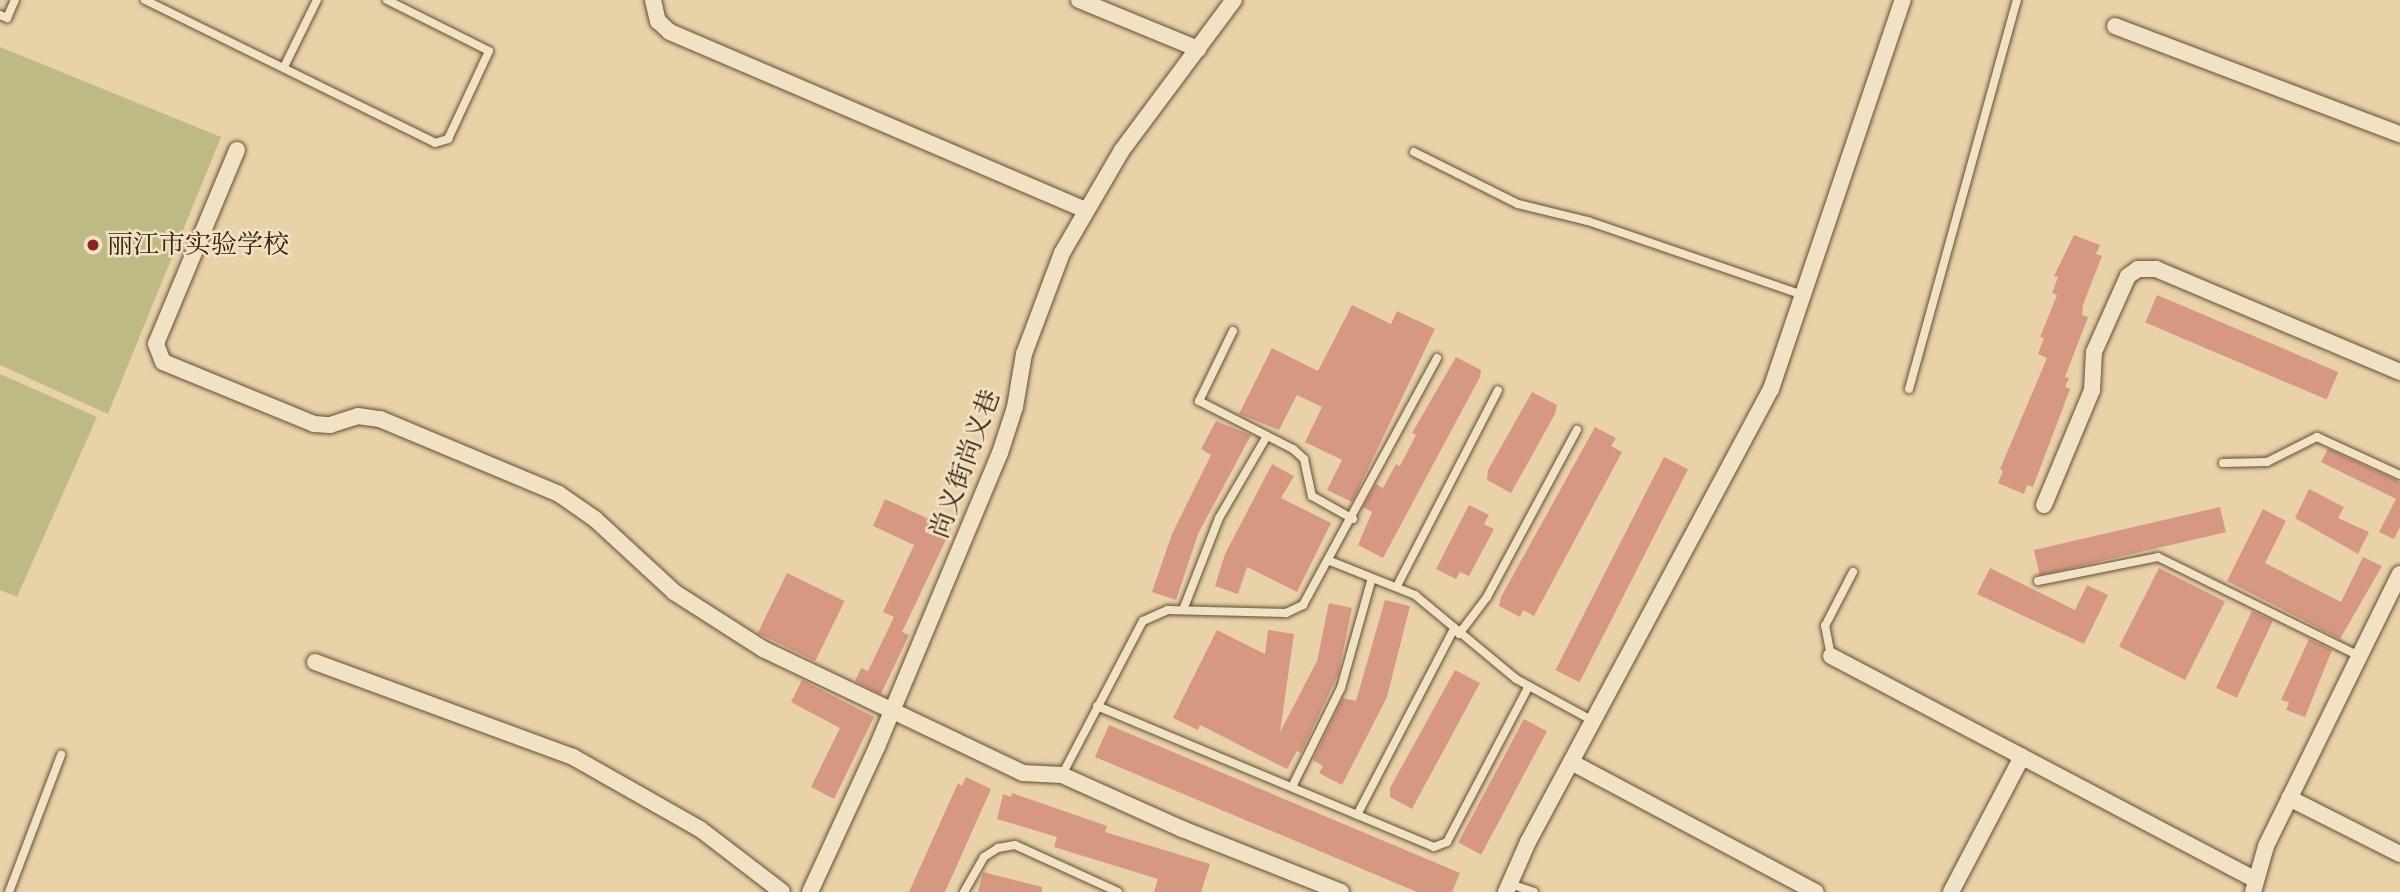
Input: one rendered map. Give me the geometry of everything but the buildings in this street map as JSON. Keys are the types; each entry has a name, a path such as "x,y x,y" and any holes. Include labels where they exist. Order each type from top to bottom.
{"street":[{"path":"653,0 658,21 670,32 1085,210"},
{"path":"1079,0 1198,49"},
{"name":"尚义街尚义巷","path":"810,892 892,712 1000,453 1034,319 1085,210 1122,150 1234,0"},
{"path":"1508,888 1571,762 1771,389 1903,0"},
{"path":"2115,26 2400,134"},
{"path":"237,150 156,344 163,362 314,424 330,425 358,416 380,419 559,494 595,519 674,592 718,622 892,712 1023,774 1062,775 1182,830 1341,892"},
{"path":"2045,505 2092,390 2094,352 2128,276 2138,269 2156,269 2400,372"},
{"path":"1831,656 2022,757 2254,886 2289,798 2359,656 2396,590 2400,574"},
{"path":"315,662 573,757 700,829 782,892"},
{"path":"1951,892 2022,757"},
{"path":"1571,762 1816,892"},
{"path":"2289,798 2400,854"}],"lane":[{"path":"0,15 7,18 15,0"},
{"path":"145,0 435,143 448,139 489,51 387,0"},
{"path":"284,67 317,0"},
{"path":"1909,389 2017,0"},
{"path":"1414,152 1518,204 1588,220 1803,295"},
{"path":"1233,331 1199,401 1267,436 1304,459 1312,496 1353,519"},
{"path":"1062,775 1143,621 1158,612 1286,612 1303,605 1353,519 1437,358"},
{"path":"1397,586 1498,390"},
{"path":"1357,814 1456,631 1487,597 1577,430"},
{"path":"1183,610 1219,518 1267,436"},
{"path":"2223,463 2267,462 2317,437 2400,475"},
{"path":"2038,581 2158,557 2359,656"},
{"path":"1330,561 1397,586 1529,686 1593,721"},
{"path":"1831,656 1825,626 1853,572"},
{"path":"1292,787 1341,688 1372,578"},
{"path":"1097,706 1434,847 1447,842 1529,686"},
{"path":"9,892 61,755"},
{"path":"964,892 984,857 1015,845 1118,892"},
{"path":"1508,888 1534,892"}],"shaded area":[{"name":"丽江市实验学校","path":"0,47 221,137 108,414 0,365"},
{"path":"0,374 97,417 17,597 0,590"}],"place":[{"name":"丽江市实验学校","path":"93,245"}]}
